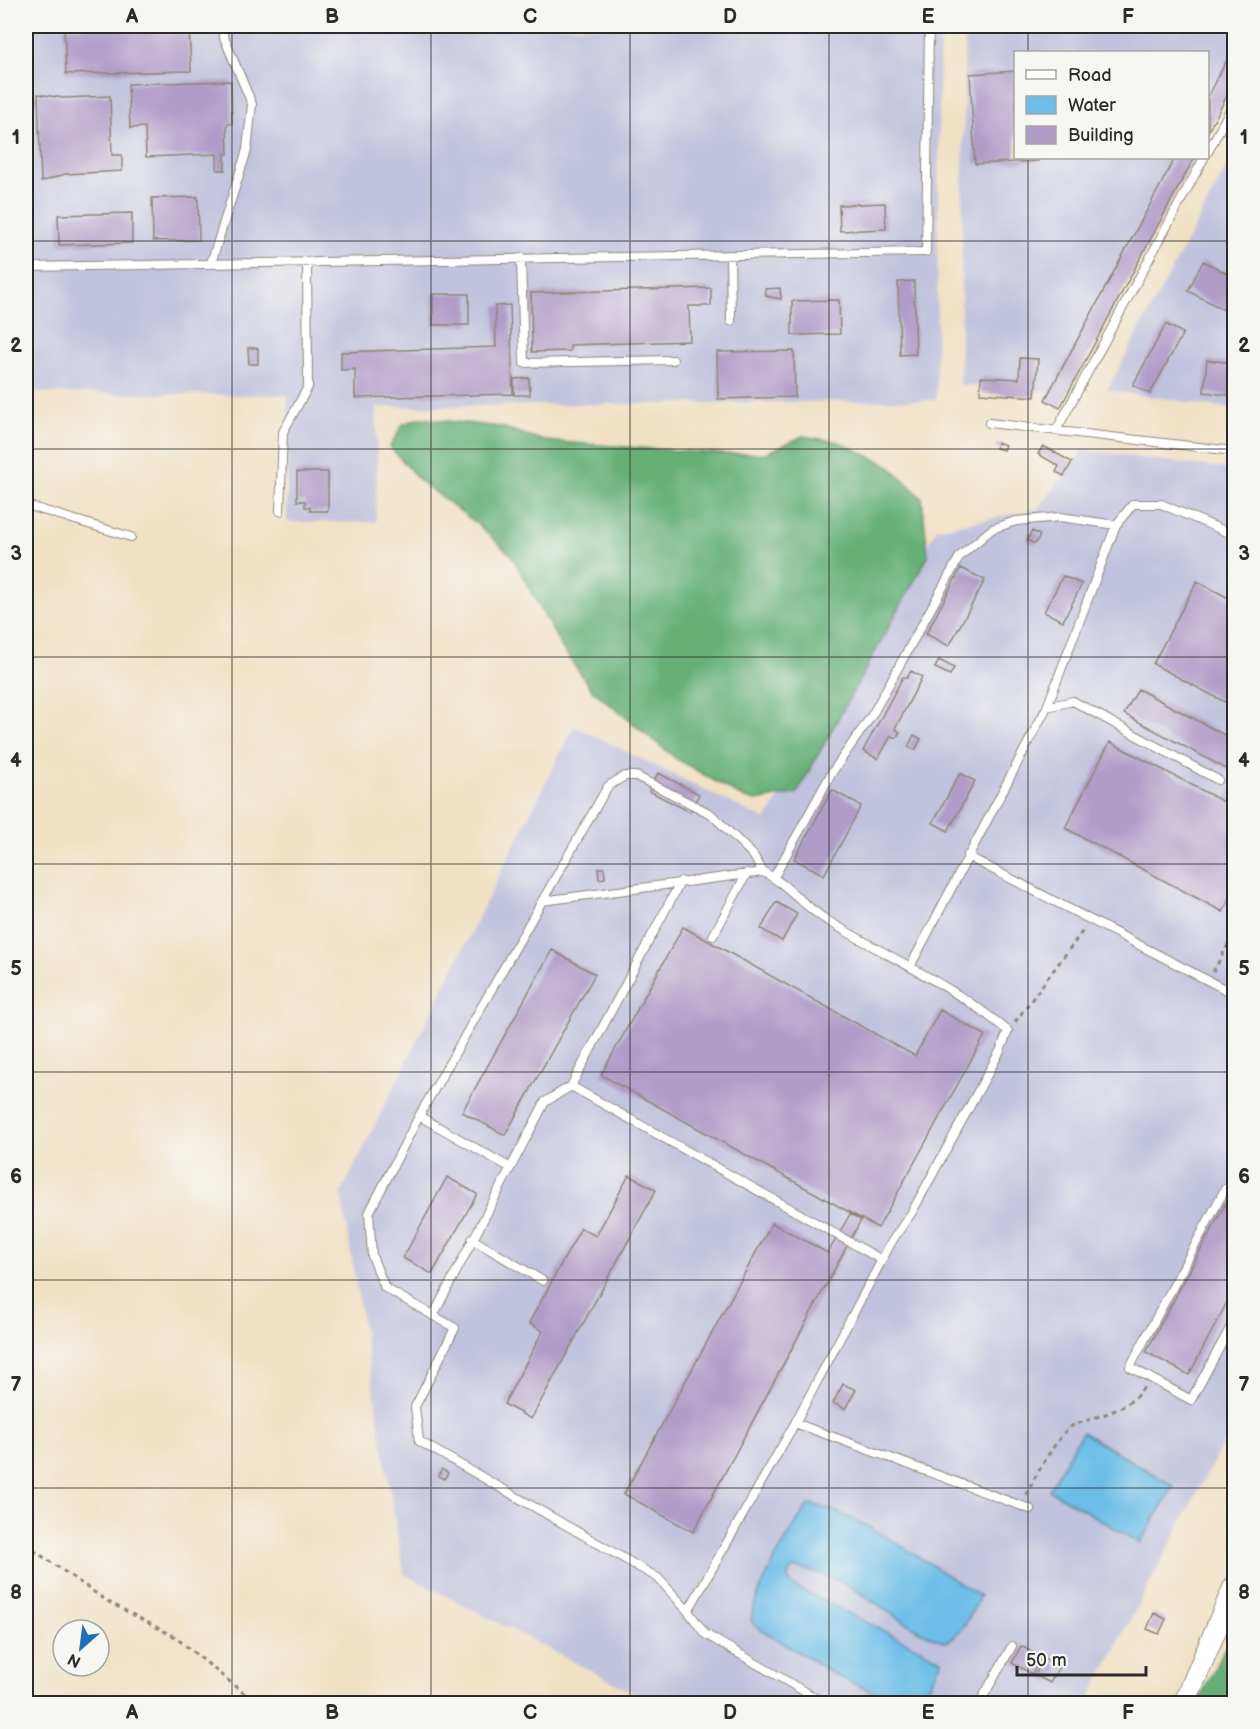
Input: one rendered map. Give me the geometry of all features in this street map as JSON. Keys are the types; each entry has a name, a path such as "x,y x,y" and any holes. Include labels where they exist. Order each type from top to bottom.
{"street":[{"path":"1184,1704 1234,1587"}],"lane":[{"path":"211,263 247,150 252,104 223,35 222,26"},
{"path":"26,267 926,252 929,26"},
{"path":"1209,150 1234,102"},
{"path":"1057,429 1203,159"},
{"path":"730,255 731,321"},
{"path":"521,258 524,363 673,360"},
{"path":"280,511 283,432 308,387 307,261"},
{"path":"989,423 1234,451"},
{"path":"911,965 1047,707 1116,525 1133,504 1161,504 1234,535"},
{"path":"26,506 131,537"},
{"path":"774,877 831,774 872,716 960,556 992,529 1016,521 1060,517 1116,525"},
{"path":"1047,707 1073,701 1218,780"},
{"path":"763,872 753,855 711,814 636,776 625,776 608,786 419,1116 369,1213 372,1256 386,1288 455,1328 415,1407 419,1441 658,1578 705,1634 826,1704"},
{"path":"967,856 1234,994"},
{"path":"542,901 763,872 774,877 823,918 911,965 993,1018 1008,1031 923,1192 882,1260 795,1423 688,1611"},
{"path":"712,936 747,873"},
{"path":"433,1316 545,1102 571,1086 681,881"},
{"path":"571,1086 882,1260"},
{"path":"419,1116 509,1167"},
{"path":"1234,1194 1225,1189 1130,1367 1191,1400 1234,1321"},
{"path":"472,1239 543,1281"},
{"path":"795,1423 1030,1509"},
{"path":"980,1704 1012,1646"}],"path":[{"path":"1008,1031 1092,920"},
{"path":"1209,980 1234,934"},
{"path":"1021,1506 1062,1435 1073,1426 1119,1410 1134,1400 1149,1378"},
{"path":"26,1545 107,1601 175,1637 257,1704"}],"shaded area":[{"path":"26,26 940,26 936,400 377,407 376,522 287,522 288,395 31,393 32,273 26,273"},
{"path":"965,26 1234,26 1234,64 1209,111 1209,51 1014,51 1014,159 1182,159 1054,392 960,385"},
{"path":"1234,154 1234,409 1107,390"},
{"path":"1083,450 1234,470 1234,1422 1087,1703 653,1703 404,1574 341,1193 574,726 766,820 937,529 1038,509"}],"green space":[{"path":"420,418 501,427 545,441 722,454 766,453 803,436 839,442 888,465 922,498 928,556 797,793 756,801 742,797 675,758 592,690 561,646 511,555 476,523 420,481 390,447 403,424"},
{"path":"1234,1646 1234,1703 1198,1703 1224,1649"}],"water":[{"path":"1082,1432 1174,1486 1140,1543 1049,1490"},
{"path":"814,1505 855,1520 877,1532 980,1596 962,1628 946,1642 907,1624 834,1579 815,1572 793,1568 789,1572 788,1579 792,1585 942,1660 921,1703 897,1703 839,1677 755,1626 751,1621 753,1609 765,1578 807,1506"}],"building":[{"path":"189,26 191,71 66,74 64,27"},
{"path":"1234,46 1234,82 1209,130 1209,95"},
{"path":"1014,71 1014,159 1038,159 1038,161 975,164 970,74"},
{"path":"231,81 232,124 227,124 228,154 225,154 225,170 217,170 217,154 146,157 145,127 130,128 128,84"},
{"path":"38,94 63,98 110,96 112,155 122,155 122,171 65,174 41,182"},
{"path":"1174,159 1193,159 1060,408 1045,400"},
{"path":"198,197 199,240 153,241 152,198"},
{"path":"885,203 886,229 840,231 839,205"},
{"path":"132,213 132,243 59,245 58,215"},
{"path":"1203,261 1234,277 1234,315 1188,291"},
{"path":"914,281 916,354 900,355 898,282"},
{"path":"711,288 711,306 689,306 690,341 570,345 570,351 532,352 531,293"},
{"path":"780,288 781,299 766,296 765,289"},
{"path":"433,294 469,294 469,325 433,325"},
{"path":"839,300 840,334 792,335 792,301"},
{"path":"510,305 513,394 355,398 355,369 341,370 341,352 496,347 495,306"},
{"path":"1166,324 1183,333 1150,394 1133,385"},
{"path":"248,348 258,348 258,364 249,364"},
{"path":"794,351 795,397 718,399 717,352"},
{"path":"1020,358 1038,359 1035,397 980,393 981,377 1019,379"},
{"path":"1207,360 1234,363 1234,396 1204,392"},
{"path":"529,378 530,395 514,395 514,379"},
{"path":"997,442 1005,445 1003,450 996,448"},
{"path":"1043,446 1072,462 1064,476 1056,472 1059,466 1038,454"},
{"path":"297,472 328,472 328,511 310,511 310,507 305,507 305,501 297,501"},
{"path":"1032,531 1040,535 1035,544 1027,540"},
{"path":"961,568 985,580 949,646 926,634"},
{"path":"1063,576 1082,584 1063,621 1044,612"},
{"path":"1197,581 1234,601 1234,707 1153,664"},
{"path":"939,660 954,668 950,675 935,668"},
{"path":"911,671 922,677 895,729 900,732 896,738 891,736 878,759 863,751 903,677 907,678"},
{"path":"1138,689 1234,740 1234,773 1124,714"},
{"path":"914,735 921,739 915,750 908,747"},
{"path":"1110,742 1224,802 1234,783 1234,890 1223,912 1065,828"},
{"path":"658,773 699,794 690,812 649,791"},
{"path":"960,773 975,781 948,831 933,823"},
{"path":"832,790 861,806 824,875 794,859"},
{"path":"598,868 604,868 605,878 599,879"},
{"path":"776,902 797,914 782,941 761,929"},
{"path":"683,927 915,1056 940,1010 985,1035 878,1228 601,1075"},
{"path":"552,950 595,974 505,1135 462,1112"},
{"path":"629,1175 656,1190 531,1419 504,1404 543,1331 529,1323 581,1228 596,1236"},
{"path":"447,1177 477,1194 432,1274 403,1258"},
{"path":"1227,1201 1234,1205 1234,1289 1189,1375 1146,1352"},
{"path":"850,1214 861,1220 693,1532 624,1494 772,1223 828,1253"},
{"path":"843,1384 856,1390 845,1409 833,1403"},
{"path":"442,1469 448,1473 444,1479 438,1476"},
{"path":"1154,1613 1166,1619 1159,1634 1147,1629"},
{"path":"1021,1646 1041,1657 1032,1674 1012,1663"},
{"path":"1044,1658 1059,1667 1050,1683 1035,1675"}]}
